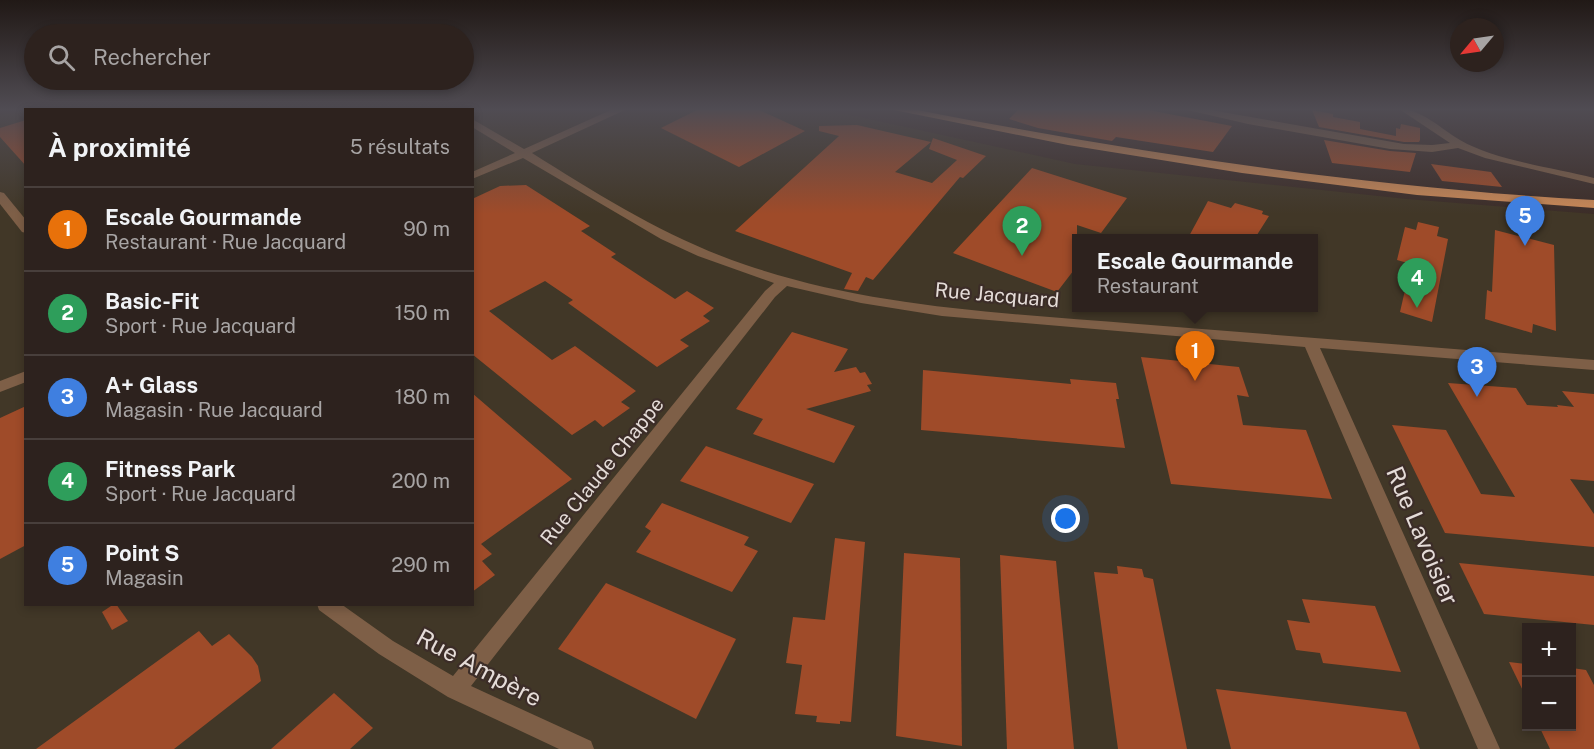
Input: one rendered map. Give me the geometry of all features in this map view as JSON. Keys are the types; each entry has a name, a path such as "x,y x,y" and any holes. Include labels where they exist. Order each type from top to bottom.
{"main road":[{"path":"1078,144 1207,167 1354,186 1466,197 1594,204"}],"street":[{"name":"Rue Jacquard","path":"509,144 667,237 745,268 784,280 874,301 934,311 1594,365"},
{"path":"474,175 544,144"},
{"path":"1386,144 1448,148 1459,144 1489,156 1594,181"},
{"path":"0,196 24,226"},
{"name":"Rue Claude Chappe","path":"455,690 755,312 784,280"},
{"name":"Rue Lavoisier","path":"1311,343 1489,749"},
{"path":"0,387 24,377"},
{"name":"Rue Ampère","path":"328,606 355,628 455,690 583,749"}],"shaded area":[{"path":"0,144 24,144 24,606 474,606 474,144 983,144 1075,164 1407,199 1594,214 1594,749 0,749"}],"building":[{"path":"6,144 24,144 24,164"},
{"path":"693,144 781,144 739,167"},
{"path":"830,144 929,144 895,172 932,183 957,160 929,149 931,144 951,144 986,156 963,178 960,177 873,280 866,277 858,291 844,289 852,273 735,231"},
{"path":"1161,144 1219,144 1213,152"},
{"path":"1325,144 1348,144 1416,153 1410,172 1332,163"},
{"path":"1431,164 1491,172 1502,187 1442,181"},
{"path":"1032,168 1127,198 1101,233 1077,225 1077,234 1072,234 1072,272 1057,292 953,253"},
{"path":"526,185 590,226 581,231 616,254 611,257 675,299 687,291 714,308 703,316 710,321 680,340 689,346 657,367 568,303 573,300 545,281 489,311 552,360 575,346 636,391 621,402 630,408 603,427 595,420 572,435 474,356 474,198 500,186"},
{"path":"1208,201 1231,208 1235,203 1263,211 1262,214 1269,216 1258,234 1190,234"},
{"path":"1418,222 1439,227 1437,236 1448,239 1432,322 1400,312 1411,264 1397,260 1405,227 1416,230"},
{"path":"1495,230 1554,245 1556,331 1533,324 1532,333 1485,319 1487,290 1492,292"},
{"path":"792,332 848,349 834,372 856,367 860,373 865,372 872,384 867,385 871,391 806,409 855,426 834,463 753,434 763,419 736,409"},
{"path":"1141,357 1239,367 1249,397 1237,395 1243,425 1306,430 1332,499 1171,484"},
{"path":"923,370 1071,384 1070,379 1116,383 1119,399 1116,399 1125,448 921,430"},
{"path":"1448,383 1516,388 1527,405 1574,407 1562,391 1594,394 1594,481 1570,479 1594,514 1594,547 1445,533 1392,425 1446,430 1481,494 1515,497"},
{"path":"474,395 572,479 481,544 492,554 482,561 495,575 474,591"},
{"path":"24,407 24,546 0,559 0,418"},
{"path":"706,446 814,484 791,523 680,481"},
{"path":"662,503 749,537 744,545 758,551 732,592 636,552 651,531 645,527"},
{"path":"835,538 865,542 851,722 840,721 840,724 816,722 817,716 795,714 802,665 786,663 793,617 825,620"},
{"path":"904,553 960,558 962,746 896,736"},
{"path":"1000,555 1056,561 1074,749 1007,749"},
{"path":"1459,563 1594,576 1594,625 1484,614"},
{"path":"1117,566 1142,569 1144,577 1153,579 1187,749 1118,749 1094,572 1118,574"},
{"path":"606,583 736,639 696,719 558,649"},
{"path":"1302,599 1375,606 1401,672 1323,663 1320,653 1296,650 1287,620 1310,623"},
{"path":"111,606 117,606 128,621 112,630 102,612"},
{"path":"199,631 212,646 229,634 252,657 258,666 261,681 174,749 36,749"},
{"path":"1509,662 1522,663 1522,689"},
{"path":"1576,669 1586,670 1594,685 1594,749 1550,749 1541,731 1576,731"},
{"path":"1216,689 1406,712 1420,749 1231,749"},
{"path":"334,693 373,728 350,749 271,749"}],"place":[{"name":"Point S","path":"1525,246"},
{"name":"Basic-Fit","path":"1022,256"},
{"name":"Fitness Park","path":"1417,308"},
{"name":"Escale Gourmande","path":"1195,381"},
{"name":"A+ Glass","path":"1477,397"}]}
